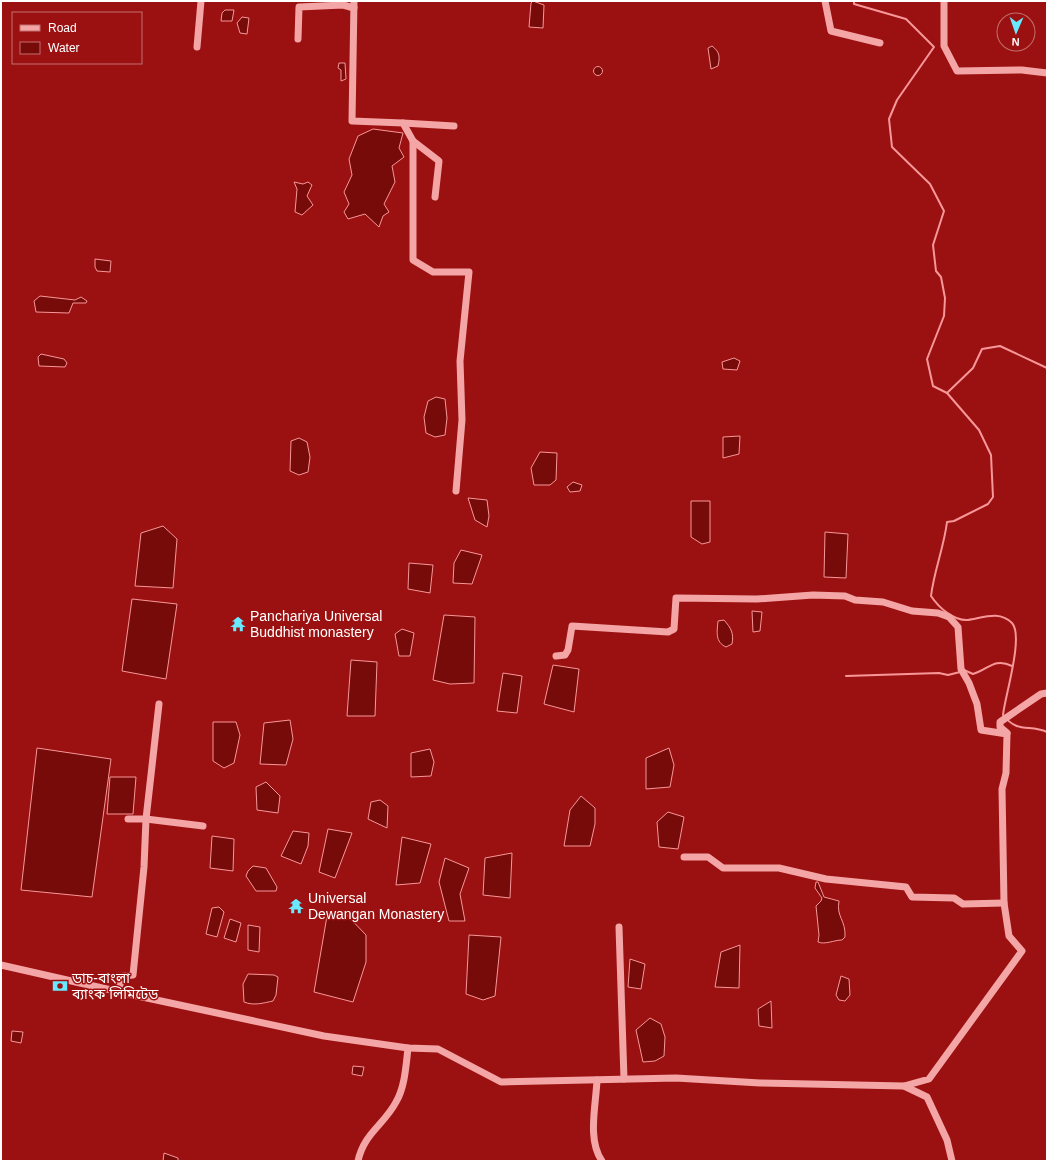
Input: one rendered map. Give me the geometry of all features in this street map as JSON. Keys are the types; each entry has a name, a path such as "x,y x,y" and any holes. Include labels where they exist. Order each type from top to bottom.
{"street":[{"path":"196,47 201,1"},
{"path":"825,1 831,31 880,43"},
{"path":"944,1 944,46 957,71 1022,70 1047,73"},
{"path":"298,39 299,8 354,5 352,121 454,126"},
{"path":"403,123 413,140 439,161 435,197"},
{"path":"413,140 413,260 433,272 469,272 460,361 462,420 456,491"},
{"path":"556,656 565,655 568,650 572,626 668,632 674,629 676,598 757,599 812,595 845,596 855,600 883,602 912,611 938,613 949,617 958,627 961,669 969,683 978,708 981,730 1007,734"},
{"path":"1,965 324,1036 408,1048 438,1049 501,1082 676,1078 760,1083 904,1086 929,1079 1022,951 1009,936 1004,903 1002,789 1006,773 1007,734 1000,727 1000,722 1041,694 1047,693"},
{"path":"117,991 124,976 133,975 144,867 146,819 159,704"},
{"path":"128,819 146,819 203,826"},
{"path":"684,857 708,857 723,868 779,868 826,879 906,887 912,897 954,898 963,904 1004,903"},
{"path":"619,927 624,1080"},
{"path":"358,1161 370,1133 386,1118 397,1101 403,1083 408,1048"},
{"path":"597,1080 594,1134 596,1153 602,1161"},
{"path":"904,1086 927,1097 947,1140 952,1161"}],"water":[{"path":"533,1 544,5 543,28 529,27 531,3"},
{"path":"225,10 234,10 232,21 221,21 222,13"},
{"path":"242,17 249,18 247,34 240,33 237,23"},
{"path":"712,46 719,55 719,60 718,66 711,69 708,48"},
{"path":"339,63 345,63 346,79 341,81 341,70 338,68"},
{"path":"598,66 603,71 598,76 593,71"},
{"path":"373,129 403,133 399,148 404,157 392,166 395,182 384,204 389,212 383,216 379,227 365,214 348,219 344,212 349,204 344,192 352,175 349,159 358,136"},
{"path":"294,182 303,184 308,182 312,185 307,196 313,205 302,215 295,212 297,189"},
{"path":"95,259 111,261 110,272 97,271 95,267"},
{"path":"40,296 75,300 81,297 87,301 86,303 73,303 69,313 36,312 34,301"},
{"path":"41,354 64,359 67,363 65,367 39,366 38,357"},
{"path":"734,358 740,361 737,370 723,369 722,362"},
{"path":"436,397 445,399 447,418 445,435 435,437 426,433 424,417 428,401"},
{"path":"740,436 739,454 723,458 723,437"},
{"path":"299,438 307,442 310,457 308,472 299,475 290,471 291,441"},
{"path":"540,452 557,453 556,480 550,485 534,485 531,468"},
{"path":"573,482 582,485 580,491 570,492 567,487"},
{"path":"468,498 487,500 489,516 487,527 475,520"},
{"path":"691,501 710,501 710,542 702,544 691,537"},
{"path":"163,526 177,539 173,588 135,586 141,533"},
{"path":"825,532 848,534 846,578 824,577"},
{"path":"461,550 482,555 472,584 453,583 454,563"},
{"path":"409,563 433,565 430,593 408,589"},
{"path":"132,599 177,604 166,679 122,671"},
{"path":"752,611 762,612 760,631 753,632"},
{"path":"444,615 475,617 474,683 450,684 433,680"},
{"path":"724,620 730,628 733,637 732,644 726,647 722,645 718,639 717,633 718,621"},
{"path":"402,629 414,633 410,656 399,656 395,634"},
{"path":"351,660 377,662 375,716 347,716"},
{"path":"553,665 579,669 574,712 544,704"},
{"path":"503,673 522,676 517,713 497,711"},
{"path":"290,720 293,739 286,765 260,764 264,723"},
{"path":"213,722 236,722 240,735 234,763 224,768 213,761"},
{"path":"37,748 111,759 92,897 21,890"},
{"path":"669,748 674,765 670,787 646,789 646,758"},
{"path":"430,749 434,762 431,776 411,777 411,753"},
{"path":"110,777 136,777 133,814 107,814"},
{"path":"266,782 280,796 278,813 257,810 256,787"},
{"path":"581,796 595,808 595,824 590,846 564,846 570,810"},
{"path":"380,800 388,806 387,828 368,819 371,802"},
{"path":"668,812 684,817 678,849 659,847 657,822"},
{"path":"328,829 352,833 335,878 319,872"},
{"path":"293,831 309,833 308,846 301,864 281,856"},
{"path":"212,836 234,839 233,871 210,868"},
{"path":"402,837 431,844 420,883 396,885"},
{"path":"512,853 510,898 483,895 485,858"},
{"path":"445,858 469,868 460,894 465,921 449,921 439,882"},
{"path":"253,866 266,868 277,887 276,891 256,891 246,876 248,871"},
{"path":"816,882 818,882 824,897 839,901 839,911 845,931 845,937 842,940 824,943 818,942 819,935 816,906 822,898 815,888"},
{"path":"219,907 224,912 217,937 206,934 212,908"},
{"path":"343,911 366,935 366,962 353,1002 314,992 327,916"},
{"path":"230,919 241,923 236,942 224,938"},
{"path":"248,925 260,927 259,952 248,950"},
{"path":"469,935 501,937 495,996 483,1000 466,994"},
{"path":"740,945 739,988 715,987 721,952"},
{"path":"630,959 645,964 641,989 628,987"},
{"path":"248,974 274,975 278,977 276,995 273,1001 255,1004 244,1002 243,984"},
{"path":"841,976 849,979 850,995 845,1001 839,1000 836,995"},
{"path":"771,1001 772,1028 759,1026 758,1009"},
{"path":"650,1018 661,1024 665,1037 664,1056 655,1061 643,1062 636,1030"},
{"path":"12,1031 23,1032 21,1043 11,1041"},
{"path":"353,1066 364,1067 362,1076 352,1074"},
{"path":"164,1153 178,1158 178,1161 163,1161"}],"waterway":[{"path":"854,1 854,4 906,19 934,47 897,100 889,119 892,147 930,184 944,211 933,245 936,271 941,277 945,298 944,316 927,359 933,386 947,393 979,430 991,455 993,497 988,504 954,521 947,522 931,596 947,613 957,618 968,620 996,616 1007,619 1012,623 1015,630 1015,653 1003,715 1008,721 1019,727 1047,732"},
{"path":"947,393 973,368 982,349 1000,346 1047,368"},
{"path":"964,670 973,674 991,665 1000,663 1012,666"},
{"path":"846,676 939,673 948,675 960,672"}],"place":[{"name":"Panchariya Universal Buddhist monastery","path":"238,624"},
{"name":"Universal Dewangan Monastery","path":"296,906"},
{"name":"ডাচ-বাংলা ব্যাংক লিমিটেড","path":"60,986"}]}
